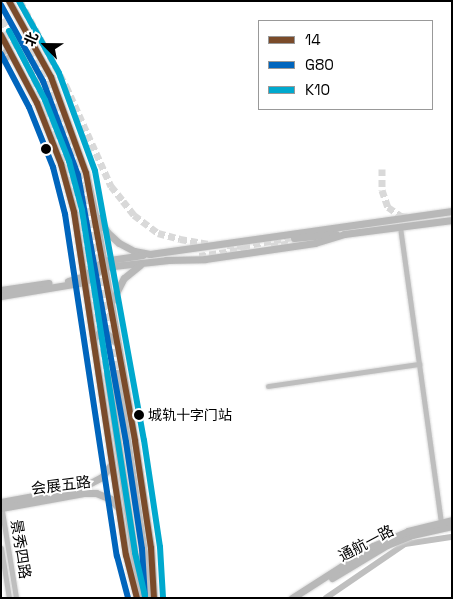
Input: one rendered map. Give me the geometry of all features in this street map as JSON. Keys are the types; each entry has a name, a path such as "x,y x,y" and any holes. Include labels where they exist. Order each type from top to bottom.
{"highway":[{"path":"117,374 150,598"},
{"path":"108,375 139,598"}],"main road":[{"path":"9,1 51,77 86,173 119,348 151,548 154,598"},
{"path":"1,35 37,103 61,164 74,212 126,555 139,598"},
{"path":"1,296 85,279 104,264 150,254 452,211"},
{"path":"95,213 107,232 118,243 134,251 150,254"},
{"path":"166,260 197,260 306,245 344,234 452,220"},
{"path":"104,264 148,262 199,256"},
{"path":"111,304 124,278 137,266 148,262"},
{"path":"1,290 85,279"},
{"path":"93,339 100,332 104,331 114,339 119,348"},
{"name":"会展五路","path":"1,506 83,487 102,477 112,464"},
{"name":"会展五路","path":"1,506 84,493 104,495 119,509"},
{"path":"292,598 373,546 408,531 441,521 452,520"},
{"name":"通航一路","path":"300,598 387,545 412,535 452,526"}],"street":[{"path":"1,54 11,51"},
{"path":"1,61 11,51"},
{"path":"400,227 441,521"},
{"path":"268,386 419,364"},
{"name":"景秀四路","path":"1,506 16,598"},
{"name":"景秀四路","path":"1,548 9,598"}],"waterway":[{"path":"326,598 405,544 452,537"}],"tunnel":[{"path":"20,1 66,86 111,186 134,215 158,233 209,244"},
{"path":"1,20 24,57 48,108 67,165 88,254 108,375"},
{"path":"26,38 61,114 82,185 99,254 117,374"},
{"path":"382,169 382,190 388,207 401,216 408,217"},
{"path":"227,245 243,246 298,236"},
{"path":"271,246 305,241"},
{"path":"199,256 246,249"}],"transit line":[{"name":"14","path":"9,1 51,77 86,173 135,441 151,548 154,598"},
{"name":"K10","path":"19,1 59,73 95,171 144,440 160,547 163,597"},
{"name":"G80","path":"1,5 43,81 78,175 126,442 142,549 145,598"},
{"name":"K10","path":"9,31 45,100 69,161 82,210 135,553 145,596"},
{"name":"14","path":"1,35 37,103 61,164 74,212 126,555 137,598"},
{"name":"G80","path":"1,54 29,107 53,167 65,214 117,556 128,598"}],"place":[{"name":"城轨十字门站","path":"139,415"}]}
